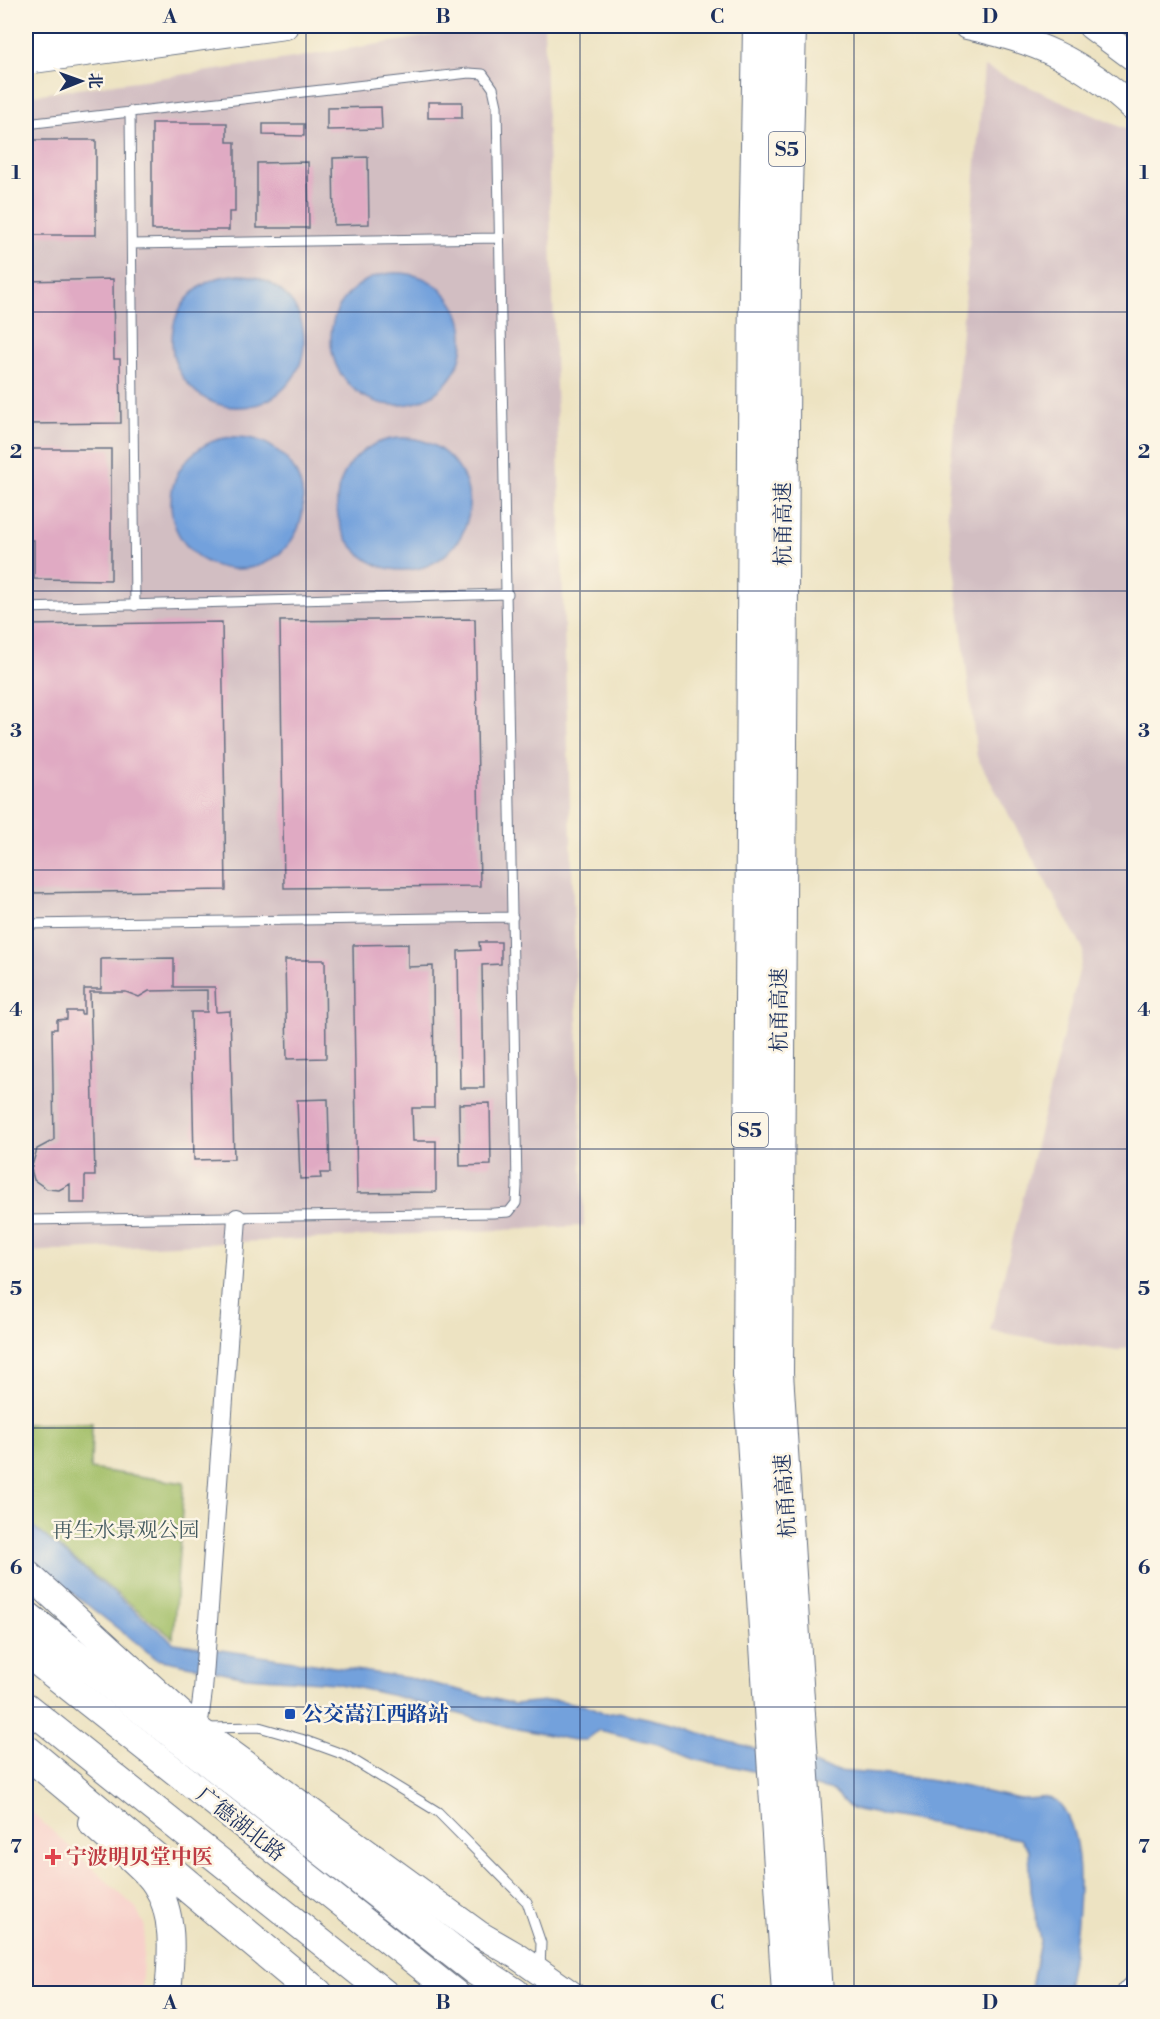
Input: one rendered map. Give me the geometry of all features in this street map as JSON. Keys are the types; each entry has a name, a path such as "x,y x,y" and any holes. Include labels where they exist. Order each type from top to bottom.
{"highway":[{"name":"杭甬高速","path":"759,26 754,266 748,1375 788,1994"},
{"name":"杭甬高速","path":"790,26 784,273 777,1373 817,1994"},
{"path":"26,1617 474,1968 514,1994"},
{"path":"26,1751 317,1994"}],"main road":[{"name":"广德湖北路","path":"26,1653 456,1994"},
{"name":"广德湖北路","path":"26,1706 386,1994"}],"street":[{"path":"26,40 145,26"},
{"path":"26,61 285,26"},
{"path":"967,26 1013,35 1065,57 1120,95 1134,109"},
{"path":"1091,26 1134,58"},
{"path":"198,1728 203,1691 237,1218"},
{"path":"26,1572 198,1728 479,1934 571,1994"},
{"path":"26,1765 155,1884 169,1920 171,1956 168,1994"}],"lane":[{"path":"26,124 469,73 483,74 494,88 497,106 498,238 508,594 517,1186 516,1203 509,1212 26,1220"},
{"path":"130,111 135,606"},
{"path":"132,244 498,238"},
{"path":"26,608 508,594"},
{"path":"26,924 513,917"},
{"path":"198,1728 259,1727 301,1739 345,1755 438,1812 527,1902 541,1943 540,1972"}],"shaded area":[{"path":"490,26 544,26 584,1226 26,1252 26,96 231,68"},
{"path":"984,67 1134,133 1134,1345 1116,1351 990,1331 1084,951 977,757 947,509"},
{"name":"宁波明贝堂中医","path":"26,1807 135,1907 145,1926 141,1993 26,1993"}],"green space":[{"name":"再生水景观公园","path":"92,1423 91,1469 184,1483 173,1638 26,1521 26,1424"}],"water":[{"path":"397,273 422,278 444,292 458,314 463,339 458,364 444,386 422,400 397,405 372,400 350,386 336,364 331,339 336,314 350,292 372,278"},
{"path":"238,275 263,280 285,294 299,316 304,341 299,366 285,388 263,402 238,407 213,402 191,388 177,366 172,341 177,316 191,294 213,280"},
{"path":"237,437 262,442 284,456 298,478 303,503 298,528 284,550 262,564 237,569 212,564 190,550 176,528 171,503 176,478 190,456 212,442"},
{"path":"403,438 428,443 450,457 464,479 469,504 464,529 450,551 428,565 403,570 378,565 356,551 342,529 337,504 342,479 356,457 378,443"},
{"path":"26,1521 174,1643 415,1679 514,1704 557,1700 592,1707 606,1714 619,1712 679,1725 711,1737 830,1770 927,1780 1016,1798 1050,1798 1058,1803 1069,1820 1076,1842 1079,1867 1077,1922 1066,1993 1030,1993 1040,1941 1031,1891 1029,1850 1020,1839 851,1809 833,1791 736,1767 696,1760 658,1744 599,1730 586,1740 573,1740 499,1725 395,1696 335,1683 246,1677 157,1659 26,1557"}],"building":[{"path":"428,102 462,102 462,118 428,118"},
{"path":"381,107 382,129 327,130 327,108"},
{"path":"152,123 227,123 227,142 235,142 235,212 229,212 229,230 152,230"},
{"path":"263,124 304,124 304,136 263,135"},
{"path":"26,140 96,140 96,235 26,235"},
{"path":"368,157 369,224 334,225 333,158"},
{"path":"308,162 309,228 257,228 257,163"},
{"path":"113,279 114,359 120,359 121,423 26,424 26,281"},
{"path":"27,449 111,449 111,580 34,579 34,540 27,540"},
{"path":"475,619 480,886 284,888 280,621"},
{"path":"222,622 226,890 30,893 26,625"},
{"path":"479,942 501,942 501,964 482,965 484,1088 460,1088 458,951 480,950"},
{"path":"408,944 408,967 433,966 434,1108 412,1108 413,1141 436,1141 436,1192 357,1193 353,945"},
{"path":"174,958 174,987 215,987 216,1012 230,1011 234,1159 194,1160 191,1012 207,1012 207,990 149,991 139,997 126,992 90,992 95,1176 85,1176 85,1203 70,1203 70,1184 59,1190 47,1189 34,1180 31,1169 37,1149 54,1140 52,1029 57,1029 57,1020 67,1019 67,1011 81,1011 81,1014 84,1014 84,989 101,989 101,959"},
{"path":"285,960 325,960 326,1058 287,1059"},
{"path":"328,1099 330,1173 320,1173 321,1178 300,1179 297,1100"},
{"path":"490,1103 491,1165 460,1166 459,1104"}],"place":[{"name":"公交嵩江西路站","path":"290,1714"},
{"name":"宁波明贝堂中医","path":"53,1857"}]}
